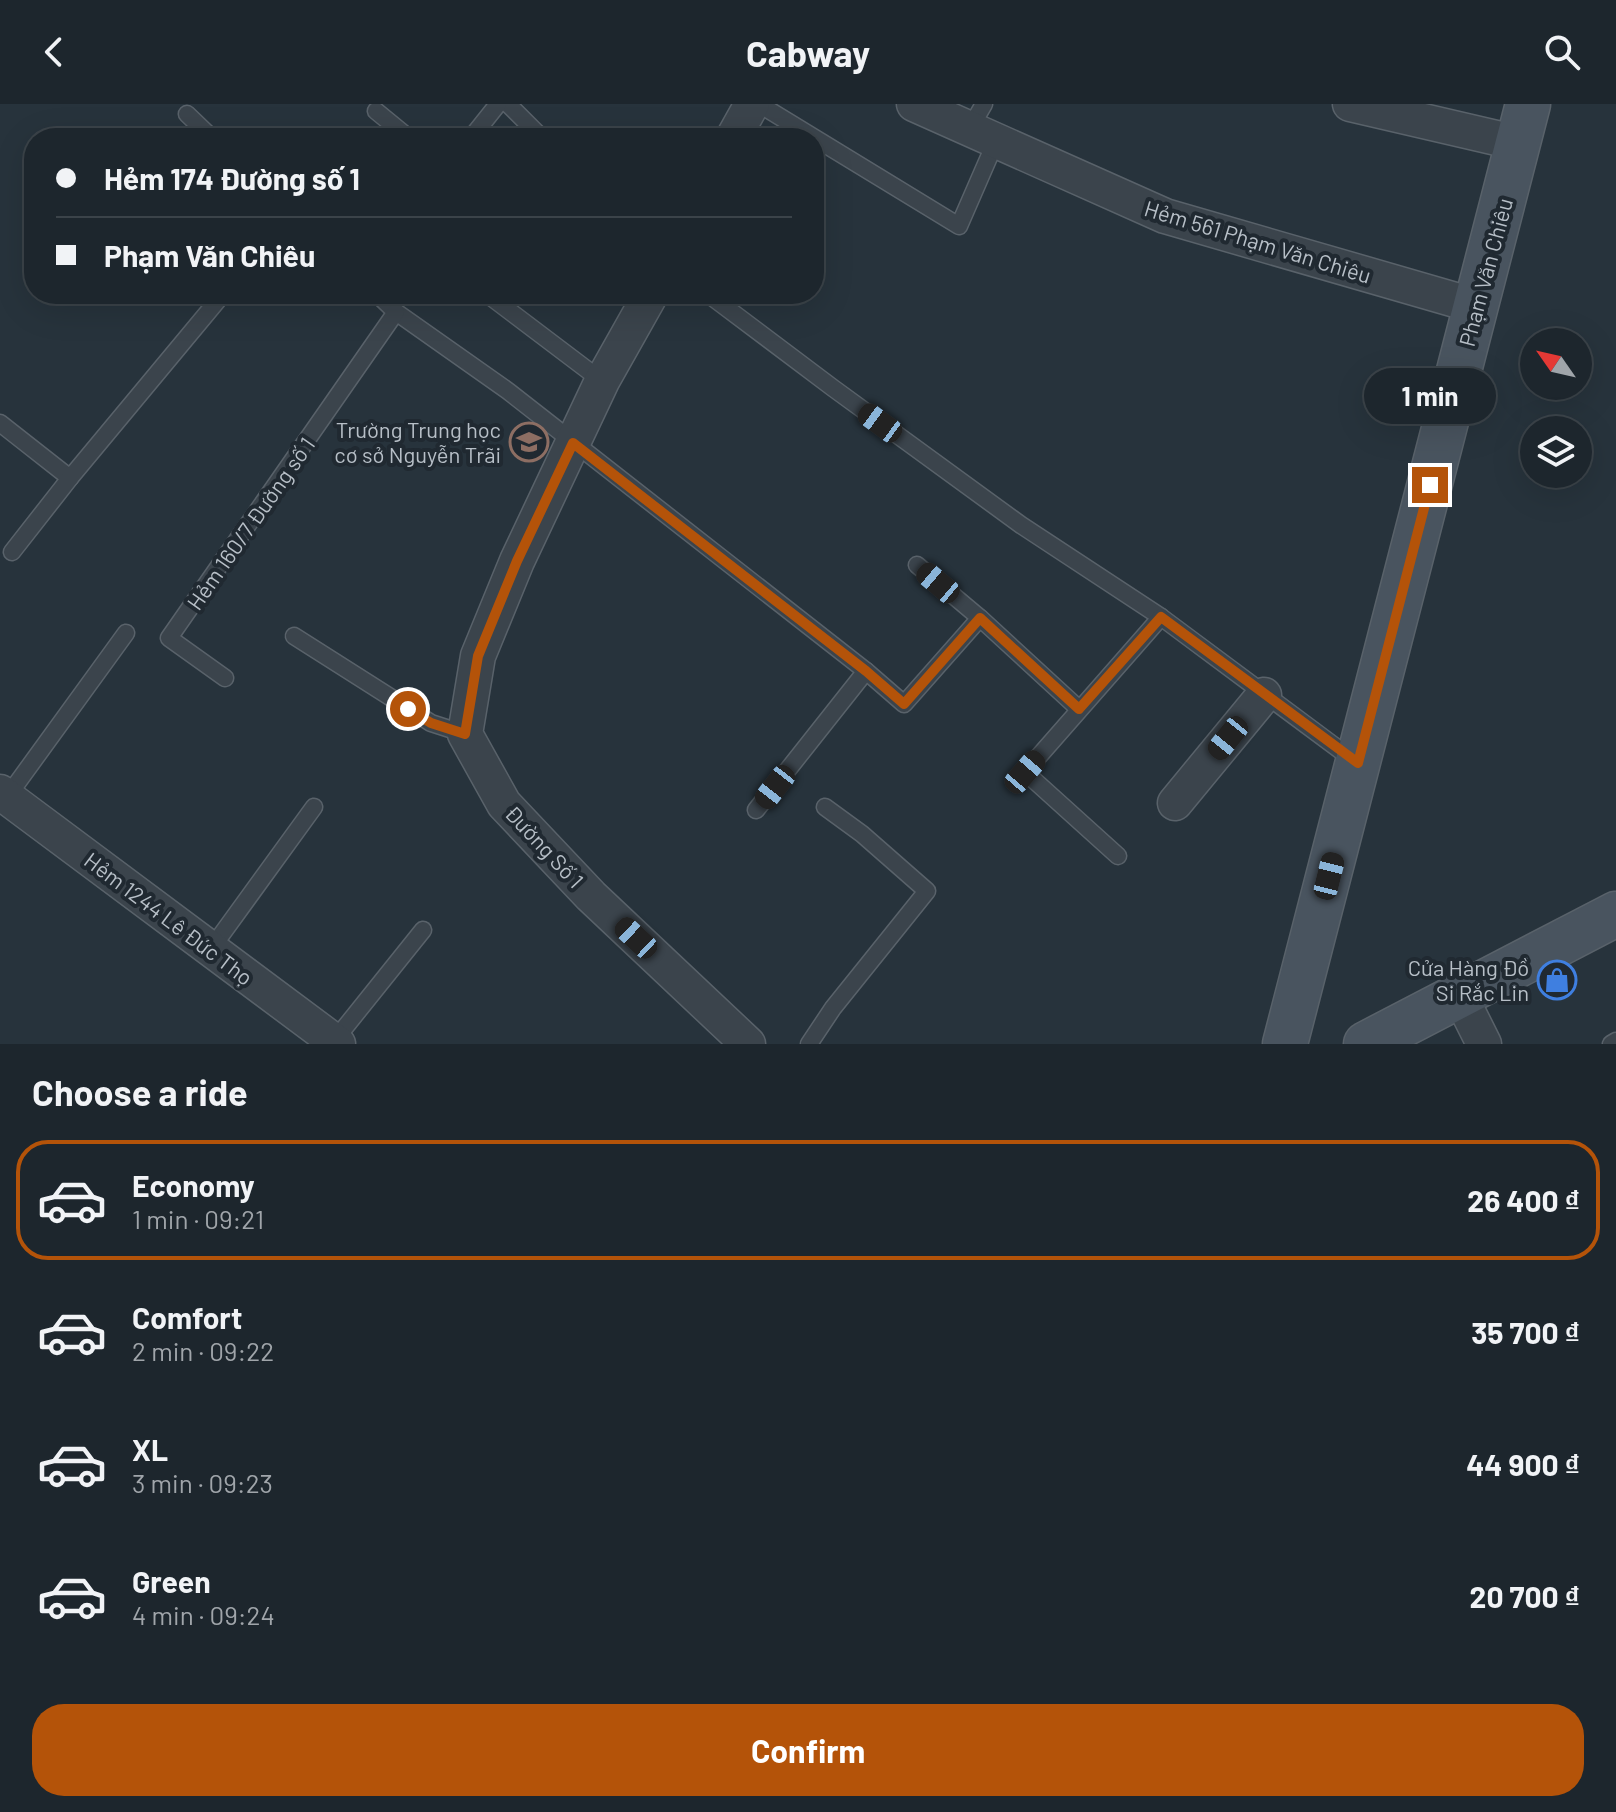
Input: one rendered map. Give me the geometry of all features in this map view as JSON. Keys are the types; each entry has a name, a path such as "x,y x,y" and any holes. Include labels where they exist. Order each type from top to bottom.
{"main road":[{"name":"Phạm Văn Chiêu","path":"1285,1044 1523,123"},
{"path":"1366,1044 1616,914"}],"street":[{"path":"739,128 752,104"},
{"name":"Hẻm 561 Phạm Văn Chiêu","path":"914,104 983,125 1165,216 1476,306"},
{"path":"1350,104 1523,123"},
{"path":"465,734 478,656 517,561 602,381 645,304"},
{"path":"1175,803 1264,695"},
{"name":"Đường Số 1","path":"465,734 504,804 591,896 748,1044"},
{"name":"Hẻm 1244 Lê Đức Thọ","path":"3,794 336,1042"},
{"path":"1459,994 1484,1044"}],"lane":[{"path":"479,128 498,104"},
{"path":"508,104 532,128"},
{"path":"759,104 798,128"},
{"path":"376,111 397,128"},
{"path":"187,114 202,128"},
{"path":"824,144 959,226 983,125"},
{"path":"12,552 215,304"},
{"path":"388,304 508,391 904,704 980,618"},
{"path":"500,304 602,381"},
{"path":"721,304 1021,525 1161,617 1358,763"},
{"name":"Hẻm 160/7 Đường số 1","path":"225,678 169,638 396,312"},
{"path":"0,423 70,478"},
{"path":"917,565 1079,709"},
{"path":"1118,856 1025,772 1161,617"},
{"path":"3,794 126,633"},
{"path":"294,636 431,723 465,734"},
{"path":"756,810 866,671"},
{"path":"211,949 314,807"},
{"path":"809,1044 833,1008 927,891 862,834 825,807"},
{"path":"336,1042 423,930"}],"place":[{"name":"Trường Trung học cơ sở Nguyễn Trãi","path":"529,442"},
{"name":"Cửa Hàng Đồ Si Rắc Lin","path":"1557,980"}],"route":[{"path":"408,709 431,723 465,734 478,656 517,561 573,443 904,704 980,618 1079,709 1161,617 1358,763 1430,485"}]}
